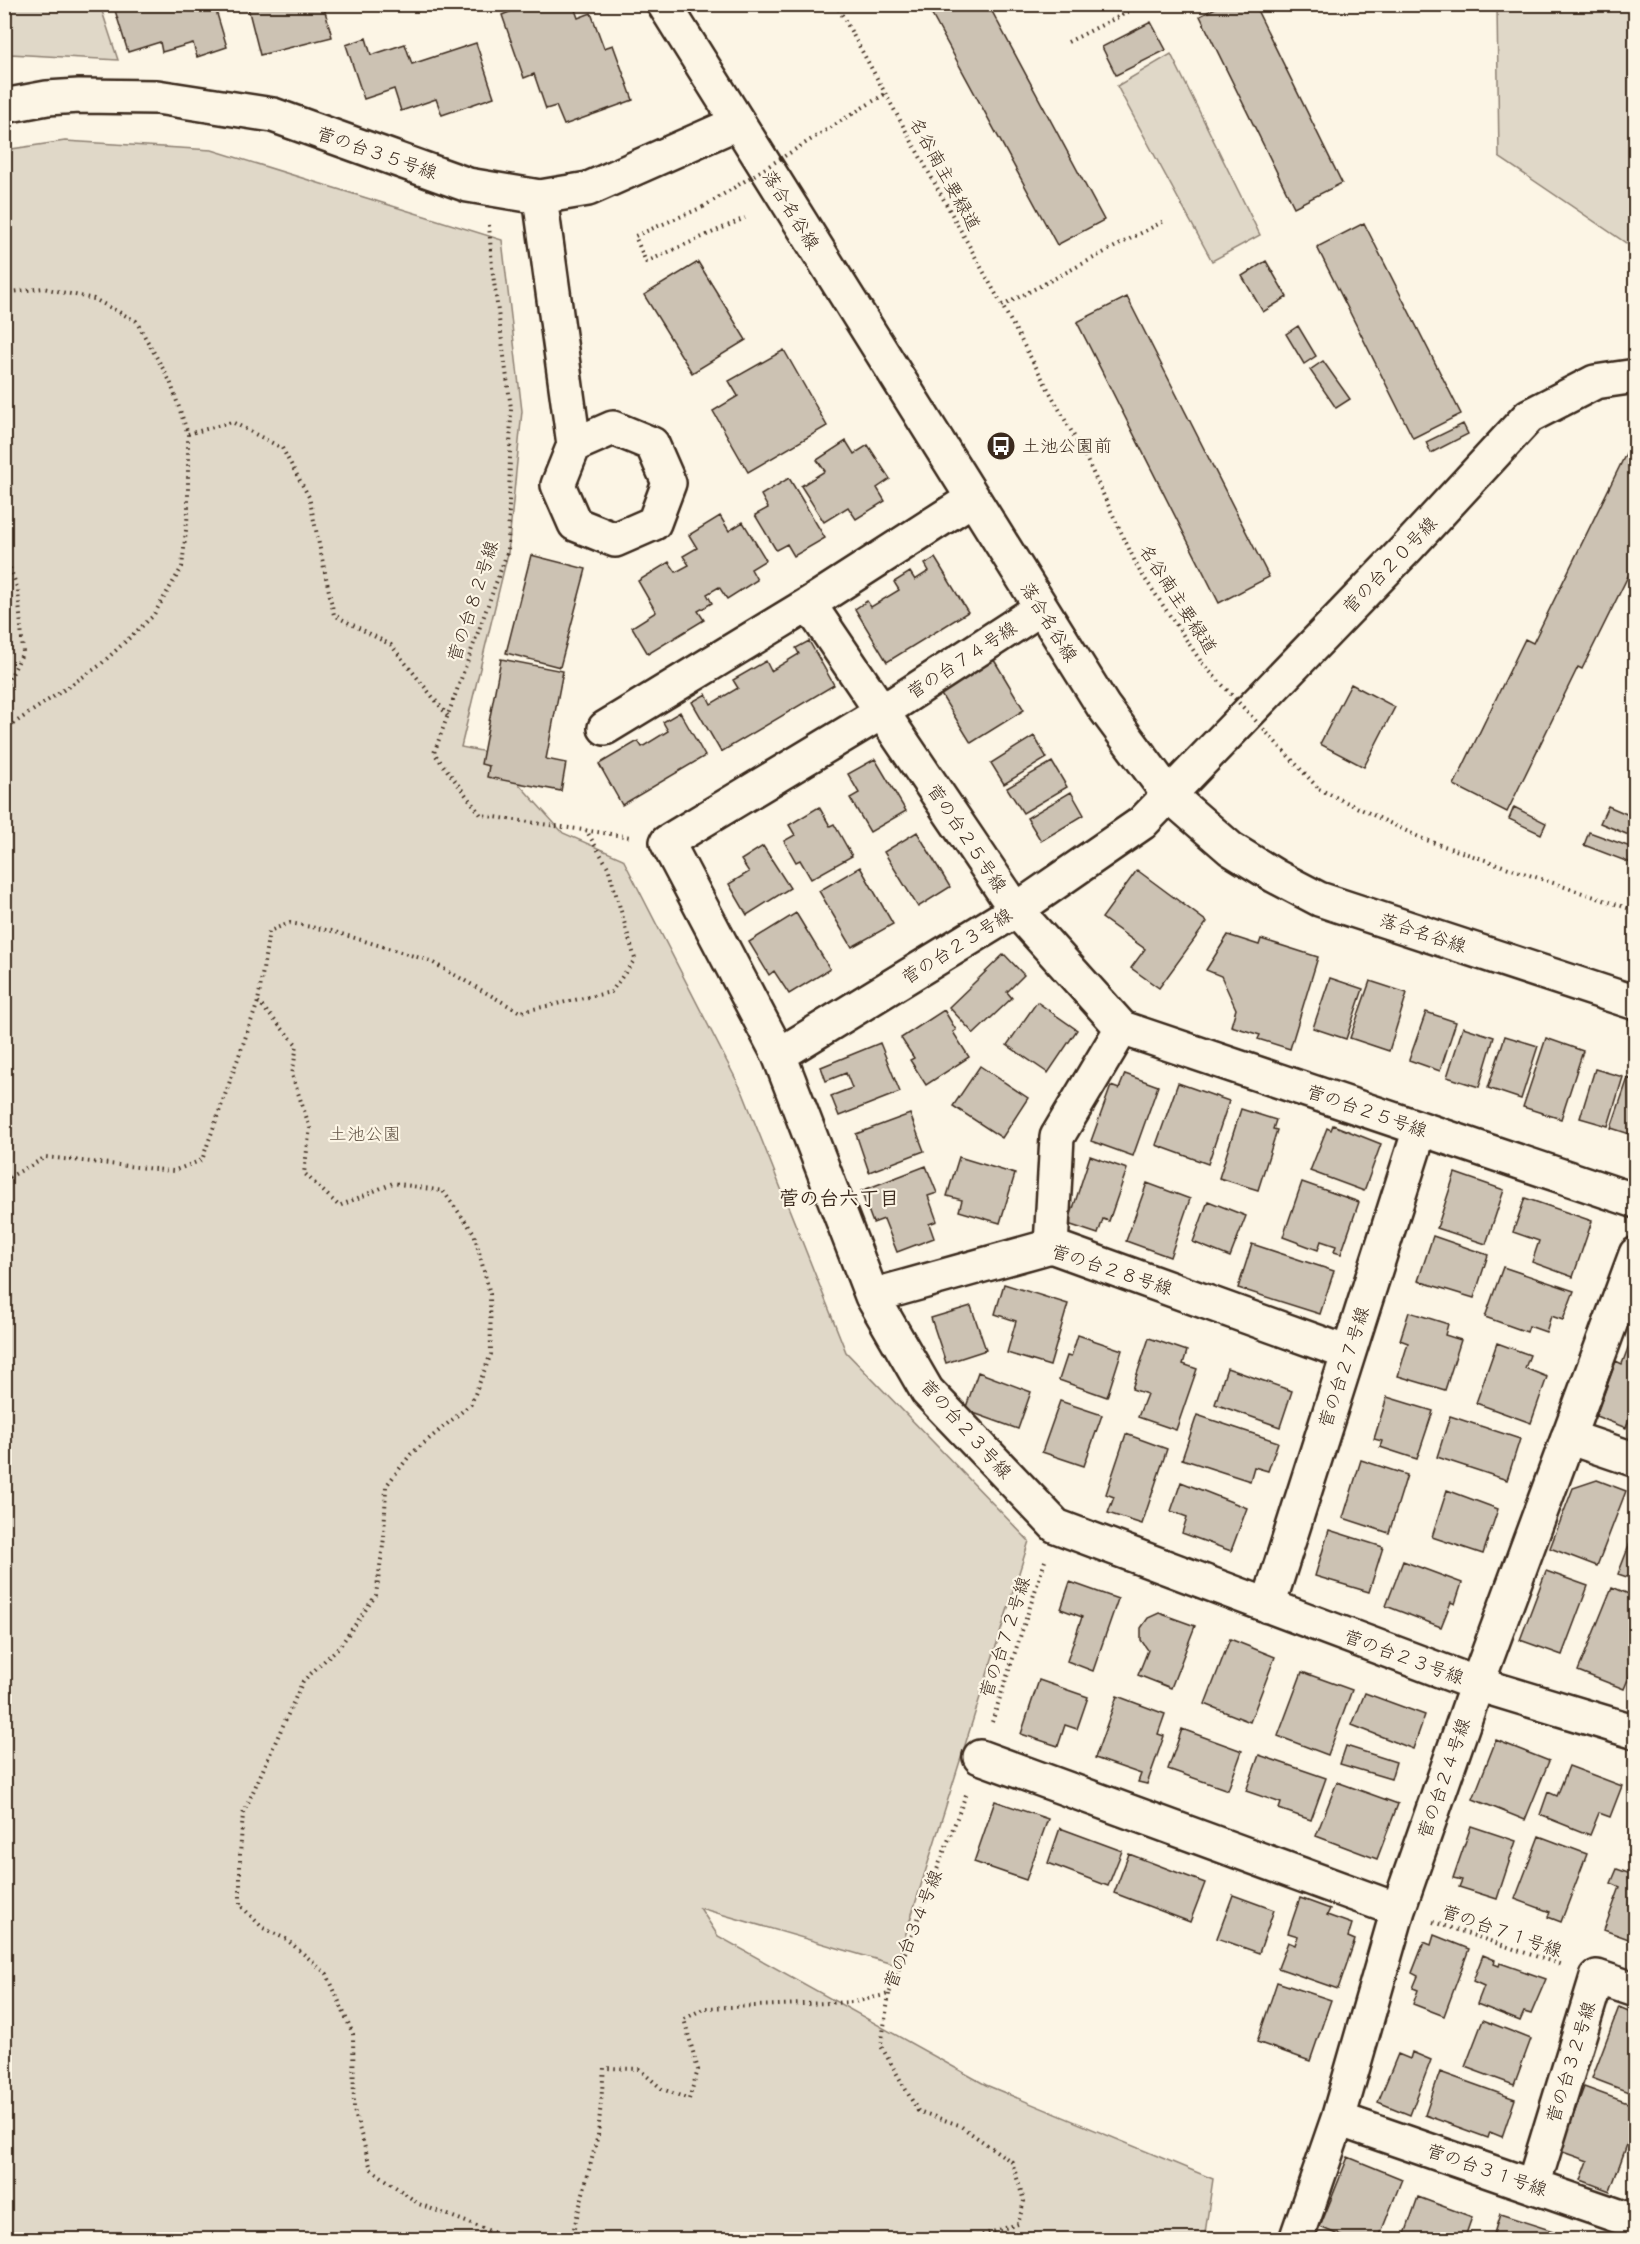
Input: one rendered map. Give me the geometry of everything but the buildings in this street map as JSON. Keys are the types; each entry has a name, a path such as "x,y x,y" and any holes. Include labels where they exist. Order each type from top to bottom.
{"street":[{"name":"落合名谷線","path":"664,4 1103,706 1169,795 1231,849 1319,899 1635,1003"},
{"name":"菅の台３５号線","path":"4,106 47,98 79,96 157,97 273,115 457,181 540,197 588,189 737,123"},
{"path":"540,197 574,445"},
{"name":"菅の台２０号線","path":"1169,795 1408,547 1529,416 1595,382 1635,376"},
{"path":"605,728 809,604 972,499"},
{"name":"菅の台２５号線","path":"809,604 1016,910 1122,1028 1635,1202"},
{"name":"菅の台７４号線","path":"882,712 1041,608"},
{"path":"779,1055 668,842 882,712"},
{"name":"菅の台２３号線","path":"1169,795 1142,823 1016,910 779,1055 872,1296 927,1390 1056,1526 1477,1684 1635,1732"},
{"path":"1051,1246 1057,1137 1122,1028"},
{"name":"菅の台２７号線","path":"1268,1606 1420,1129"},
{"name":"菅の台２８号線","path":"872,1296 1051,1246 1348,1353"},
{"name":"菅の台２４号線","path":"1296,2240 1338,2119 1398,1910 1477,1684 1635,1254"},
{"path":"1568,1437 1635,1461"},
{"path":"980,1757 1398,1910"},
{"name":"菅の台３２号線","path":"1533,2186 1597,1977 1635,1990"},
{"name":"菅の台３１号線","path":"1338,2119 1635,2222"}],"path":[{"name":"名谷南主要緑道","path":"836,4 1084,456 1138,570 1202,663 1319,789 1423,839 1635,911"},
{"path":"1068,42 1144,4"},
{"path":"745,218 646,262 635,236 703,207 885,94"},
{"name":"菅の台８２号線","path":"487,188 492,267 511,408 508,550 434,753 481,815 668,842"},
{"path":"1002,306 1164,221"},
{"path":"4,293 43,288 94,299 136,321 170,381 188,434 188,512 182,567 153,616 99,666 4,730"},
{"path":"188,434 232,422 282,448 309,497 334,615 391,645 448,716"},
{"path":"4,551 18,590 23,652 4,690"},
{"path":"4,1180 46,1157 173,1171 202,1160 258,1002 268,931 291,923 332,931 430,961 520,1012 611,992 635,959 608,867 585,830"},
{"path":"258,1002 297,1045 292,1075 310,1128 304,1173 339,1206 393,1182 443,1191 474,1233 490,1294 490,1354 471,1404 411,1454 386,1486 384,1538 376,1595 340,1646 303,1681 243,1814 240,1905 263,1928 286,1940 327,1974 353,2034 354,2110 371,2169 419,2204 514,2240"},
{"name":"菅の台７２号線","path":"980,1757 1056,1526"},
{"name":"菅の台３４号線","path":"571,2240 598,2135 604,2068 639,2069 663,2089 689,2099 698,2070 684,2019 705,2008 854,2002 890,1994 980,1757"},
{"name":"菅の台７１号線","path":"1398,1910 1597,1977"},
{"path":"890,1994 881,2046 918,2111 959,2125 1012,2162 1024,2201 1018,2224 976,2237 976,2240"}],"green space":[{"path":"4,5 100,5 118,60 10,54 5,31"},
{"path":"1497,5 1635,5 1635,249 1499,157"},
{"path":"1171,54 1260,235 1212,261 1117,86"},
{"name":"土池公園","path":"65,141 212,150 502,240 522,411 508,553 461,747 491,753 563,833 623,859 743,1093 846,1352 1029,1541 896,1965 700,1908 718,1936 986,2085 1213,2179 1204,2240 5,2240 5,150"}],"place":[{"name":"土池公園前","path":"1001,446"}],"district":[{"name":"菅の台六丁目","path":"839,1198"}]}
